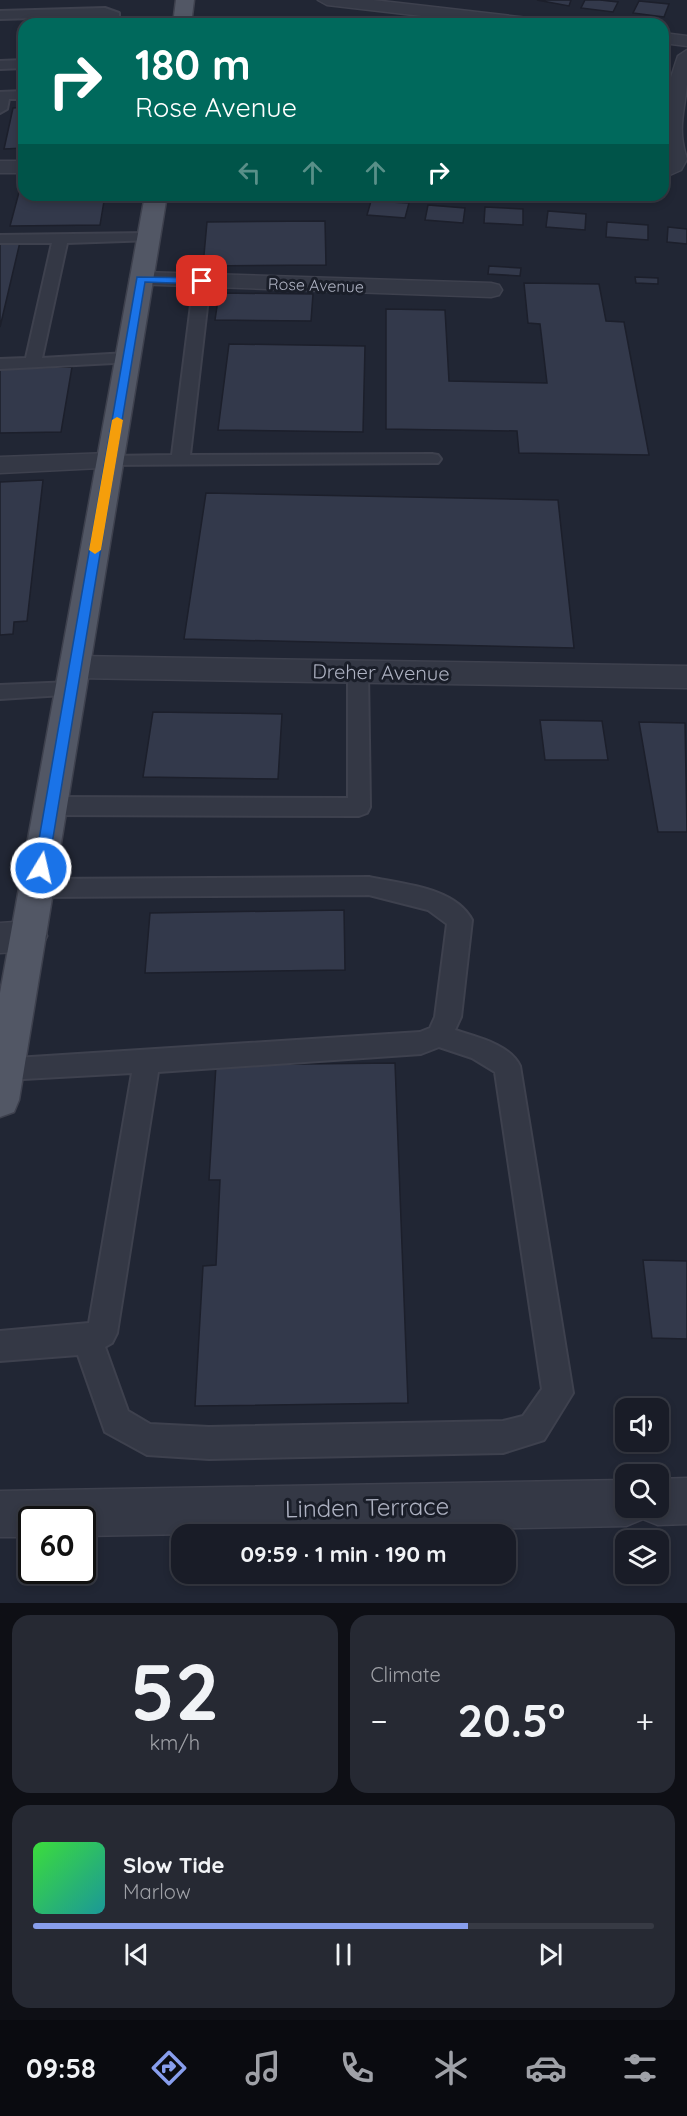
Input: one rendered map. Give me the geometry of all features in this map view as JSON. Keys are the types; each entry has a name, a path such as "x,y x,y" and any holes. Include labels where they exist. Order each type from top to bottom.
{"main road":[{"path":"183,18 185,0"},
{"path":"3,1085 14,937 37,888 155,201"}],"street":[{"path":"338,1 485,18"},
{"path":"669,39 687,41"},
{"path":"669,99 687,56"},
{"path":"669,110 672,150 677,159 674,166 669,169"},
{"path":"0,167 18,167"},
{"name":"Rose Avenue","path":"141,279 491,290"},
{"path":"0,465 111,461"},
{"name":"Dreher Avenue","path":"73,678 358,672 687,677"},
{"path":"669,1502 687,1502"},
{"name":"Linden Terrace","path":"0,1514 615,1503"}],"lane":[{"path":"2,15 12,0"},
{"path":"2,15 105,12 115,16 114,18"},
{"path":"0,65 18,64"},
{"path":"0,109 4,95 18,95"},
{"path":"0,239 148,237"},
{"path":"33,363 60,239"},
{"path":"180,461 202,281"},
{"path":"0,364 128,358"},
{"path":"111,461 432,459"},
{"path":"51,806 359,807 358,672"},
{"path":"0,692 73,678"},
{"path":"37,888 369,886 435,902 459,920 448,1017 430,1039"},
{"path":"3,1085 147,1061 430,1039 480,1049 507,1066 558,1393 533,1429 503,1437 209,1443 147,1439 117,1421 87,1339"},
{"path":"0,1346 87,1339 102,1333 147,1061"}],"building":[{"path":"537,0 571,0 569,6"},
{"path":"585,0 618,2 613,12 581,8"},
{"path":"639,1 669,4 664,17 633,13"},
{"path":"13,108 18,108 18,148 4,149"},
{"path":"18,196 18,201 104,201 100,225 10,226"},
{"path":"371,201 409,203 405,218 367,215"},
{"path":"428,205 465,208 463,223 425,220"},
{"path":"485,207 523,209 523,225 484,223"},
{"path":"548,211 586,214 585,230 546,227"},
{"path":"325,221 326,265 203,266 207,222"},
{"path":"607,222 648,225 648,240 606,237"},
{"path":"668,227 687,229 687,244 667,242"},
{"path":"0,242 20,242 0,327"},
{"path":"489,266 521,268 520,276 488,274"},
{"path":"635,277 658,278 658,284 636,283"},
{"path":"524,283 599,284 606,321 624,322 649,455 519,453 517,431 386,429 386,309 445,310 449,381 547,383 540,324 528,323"},
{"path":"219,293 313,294 311,321 215,320"},
{"path":"229,344 365,346 363,432 218,430"},
{"path":"72,367 61,432 0,433 0,368"},
{"path":"43,480 27,621 14,622 13,634 0,635 0,482"},
{"path":"206,493 558,500 574,648 184,639"},
{"path":"153,712 282,714 278,779 143,777"},
{"path":"540,720 602,721 608,760 545,760"},
{"path":"639,722 685,723 687,832 658,832"},
{"path":"344,910 345,970 145,973 150,913"},
{"path":"395,1063 408,1403 195,1406 203,1266 216,1265 220,1180 209,1180 216,1065"},
{"path":"643,1260 687,1261 687,1339 652,1338"}],"slow traffic":[{"path":"95,550 117,420"}],"route":[{"path":"41,868 141,279 202,281"}]}
